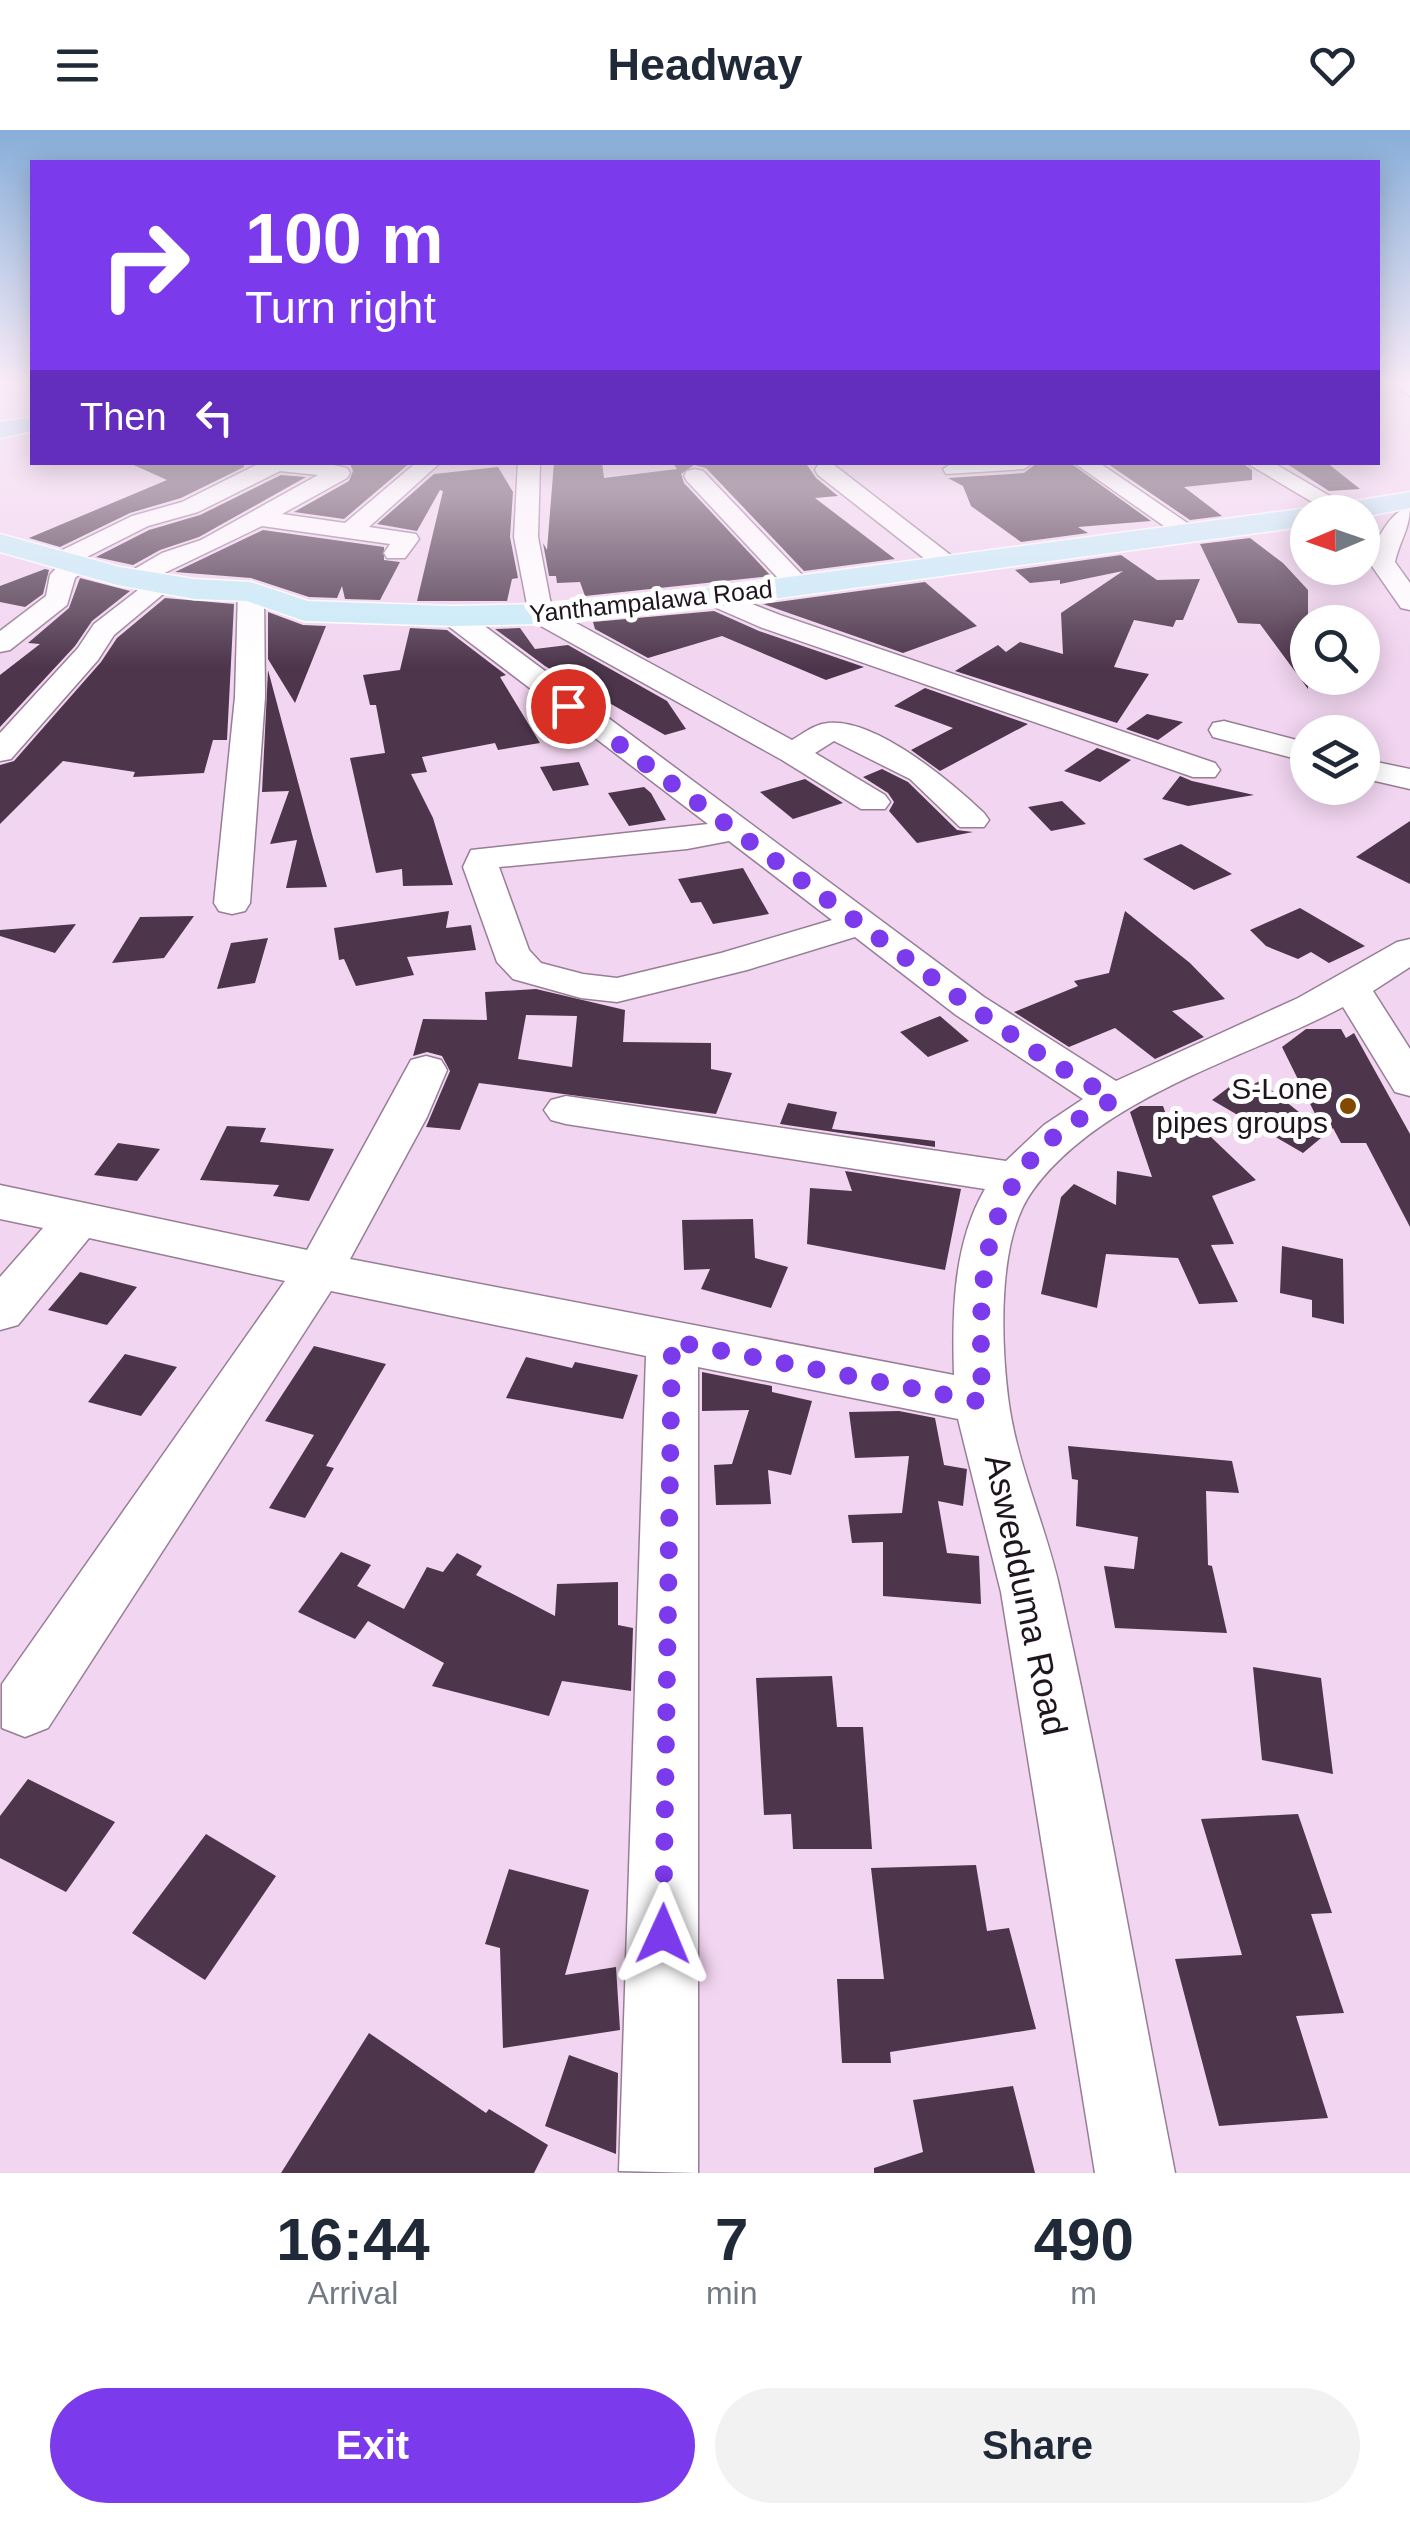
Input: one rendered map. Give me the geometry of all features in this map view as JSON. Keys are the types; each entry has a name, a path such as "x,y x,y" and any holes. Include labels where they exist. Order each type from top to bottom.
{"main road":[{"path":"1380,505 1410,500"},
{"name":"Yanthampalawa Road","path":"0,543 147,582 250,592 304,611 453,616 539,614 714,597 1290,520"}],"street":[{"path":"0,644 58,599 68,563 140,521 190,507 251,476"},
{"path":"0,752 171,558 210,545 334,476"},
{"path":"351,530 414,476"},
{"path":"528,476 526,537 539,614 793,753 873,802"},
{"path":"695,476 799,586"},
{"path":"834,476 948,565"},
{"path":"1104,476 1190,533"},
{"path":"1281,476 1314,495"},
{"path":"1410,513 1386,543 1382,562 1410,602"},
{"path":"257,518 408,540 396,553"},
{"path":"232,903 250,697 250,592"},
{"path":"714,597 786,627 1204,770"},
{"path":"453,616 986,1017 1114,1099"},
{"path":"1224,730 1290,748"},
{"path":"793,753 827,732 842,732 922,772 972,820"},
{"path":"1380,772 1410,779"},
{"path":"736,830 687,839 483,857 481,867 511,954 527,971 581,986 616,990 733,962 862,924"},
{"name":"Aswedduma Road","path":"1135,2173 1030,1588 982,1402 980,1318 988,1235 1016,1178 1061,1132 1114,1099 1352,987 1410,950"},
{"path":"1352,987 1410,1082"},
{"path":"25,1706 318,1270 405,1117 426,1070"},
{"path":"566,1110 1016,1178"},
{"path":"0,1202 318,1270 982,1402"},
{"path":"0,1310 80,1218"},
{"path":"659,2170 672,1341"}],"building":[{"path":"159,476 225,476 181,498 130,513 60,547 29,538 167,480"},
{"path":"278,476 306,477 199,537 160,550 133,565 96,557 149,530 200,515"},
{"path":"351,476 394,476 344,519 294,512"},
{"path":"431,476 504,476 513,492 510,537 518,578 512,579 507,601 417,601 443,491 440,490 417,531 377,524"},
{"path":"553,476 682,476 771,576 585,596 580,582 557,583 556,576 549,576 543,543 547,550"},
{"path":"714,476 815,476 838,496 815,498 895,559 804,571"},
{"path":"1089,476 1151,521 1078,527 1088,533 1021,542 971,506 963,486 948,478"},
{"path":"1126,476 1252,476 1252,480 1184,487 1222,516 1190,520"},
{"path":"1306,476 1344,476 1360,489 1329,491"},
{"path":"263,530 384,547 384,560 400,562 380,600 345,599 342,586 337,598 309,597 251,578 175,572"},
{"path":"1250,538 1290,571 1290,585 1303,585 1308,590 1308,605 1290,605 1290,665 1260,624 1238,623 1200,544"},
{"path":"1121,555 1157,580 1200,579 1183,620 1176,620 1173,627 1134,620 1114,667 1149,674 1117,723 955,671 998,645 1006,652 1020,642 1063,654 1061,613 1123,571 1060,584 1060,580 1030,583 1015,570"},
{"path":"49,570 43,594 25,607 0,602 0,586"},
{"path":"80,578 130,591 92,621 75,646 0,727 0,675 40,644 28,643 69,608"},
{"path":"925,582 977,626 903,653 763,604"},
{"path":"165,598 234,604 227,740 213,740 204,773 133,777 135,772 63,761 0,824 0,765 14,761 101,662 117,638"},
{"path":"714,611 864,667 826,680 722,636 648,658 595,629 593,622"},
{"path":"268,612 303,625 326,626 295,703 268,659"},
{"path":"410,628 447,630 506,675 500,677 540,743 498,750 495,743 422,757 427,772 411,774 433,818 453,885 403,886 402,869 376,873 350,758 385,753 376,705 370,705 363,675 400,670"},
{"path":"520,628 535,649 568,645 667,701 686,729 665,735 545,666 495,629"},
{"path":"268,670 327,887 286,888 297,840 270,844 289,791 262,792"},
{"path":"925,688 1028,724 940,771 911,750 953,728 894,706"},
{"path":"1147,714 1183,722 1158,740 1126,729"},
{"path":"1097,748 1131,760 1100,782 1064,771"},
{"path":"579,762 589,785 553,791 540,767"},
{"path":"882,769 908,782 957,830 973,832 917,843 889,811 894,802 888,793 863,777"},
{"path":"1180,776 1254,795 1188,806 1162,799"},
{"path":"805,779 843,803 793,819 760,792"},
{"path":"644,787 666,820 629,826 608,793"},
{"path":"1062,801 1086,824 1051,831 1028,807"},
{"path":"1410,821 1410,884 1356,857"},
{"path":"1181,844 1232,874 1194,890 1143,859"},
{"path":"743,868 769,914 713,924 701,902 691,903 678,879"},
{"path":"1300,908 1365,946 1329,963 1311,952 1298,959 1266,946 1250,930"},
{"path":"449,911 446,928 471,925 476,950 407,957 414,975 356,986 344,959 339,960 334,928"},
{"path":"1125,911 1190,963 1225,999 1172,1011 1204,1037 1155,1059 1115,1028 1069,1047 1014,1012 1078,986 1074,981 1109,973"},
{"path":"194,916 164,958 112,963 140,917"},
{"path":"76,924 55,953 0,936 0,930"},
{"path":"268,938 255,983 217,989 231,943"},
{"path":"536,989 625,1010 623,1042 711,1043 711,1069 732,1073 716,1114 479,1083 460,1130 426,1127 450,1071 442,1056 427,1052 413,1056 423,1019 487,1020 485,992","holes":["526,1015 577,1016 572,1067 518,1059"]},
{"path":"940,1016 969,1041 928,1057 900,1032"},
{"path":"1306,1029 1341,1029 1346,1038 1354,1033 1410,1134 1410,1227 1366,1143 1341,1143 1333,1128 1303,1153 1212,1100 1237,1081 1247,1087 1260,1081 1324,1132 1282,1047"},
{"path":"788,1103 837,1112 832,1129 935,1141 935,1147 780,1124"},
{"path":"1140,1106 1163,1106 1172,1131 1190,1117 1256,1180 1212,1196 1234,1244 1211,1245 1238,1302 1199,1304 1178,1258 1106,1254 1097,1308 1041,1294 1061,1197 1074,1184 1116,1205 1117,1171 1152,1177 1130,1112"},
{"path":"227,1126 266,1128 260,1142 334,1149 309,1201 273,1196 279,1185 200,1180"},
{"path":"118,1143 160,1149 137,1181 94,1175"},
{"path":"845,1171 961,1189 945,1270 807,1244 810,1188 852,1191"},
{"path":"753,1219 755,1258 788,1267 771,1308 701,1289 710,1269 684,1270 682,1220"},
{"path":"1282,1246 1343,1259 1344,1324 1312,1317 1312,1300 1280,1293"},
{"path":"80,1272 137,1287 107,1325 48,1310"},
{"path":"314,1346 386,1364 326,1466 334,1468 305,1518 269,1508 314,1435 265,1421"},
{"path":"125,1354 177,1367 141,1416 88,1402"},
{"path":"526,1357 572,1368 575,1362 638,1375 623,1419 506,1398"},
{"path":"702,1372 772,1386 772,1392 812,1401 791,1475 768,1470 771,1504 716,1505 714,1465 732,1464 749,1410 702,1411"},
{"path":"899,1411 935,1418 944,1465 967,1469 963,1506 938,1501 947,1553 979,1556 981,1604 883,1596 883,1542 852,1543 848,1515 902,1513 909,1456 855,1458 849,1412"},
{"path":"1068,1446 1232,1461 1239,1493 1206,1491 1208,1565 1212,1566 1227,1633 1115,1628 1104,1566 1134,1569 1138,1537 1076,1526 1078,1480 1072,1479"},
{"path":"341,1552 371,1565 357,1586 404,1609 427,1567 443,1572 457,1553 482,1566 476,1575 555,1616 557,1584 618,1582 618,1625 633,1628 631,1691 562,1681 549,1716 432,1686 444,1663 368,1621 355,1639 298,1612"},
{"path":"1253,1667 1321,1678 1333,1774 1262,1760"},
{"path":"832,1676 837,1727 863,1727 872,1849 793,1849 791,1814 764,1815 756,1678"},
{"path":"28,1779 115,1822 66,1892 0,1858 0,1816"},
{"path":"1298,1814 1332,1913 1311,1914 1344,2013 1296,2016 1328,2118 1219,2126 1175,1959 1242,1955 1201,1819"},
{"path":"206,1834 276,1876 205,1980 132,1933"},
{"path":"976,1865 987,1931 1009,1928 1036,2029 890,2052 891,2063 842,2063 837,1979 884,1979 871,1868"},
{"path":"509,1869 589,1890 565,1975 616,1967 620,2030 503,2048 500,1948 485,1944"},
{"path":"369,2033 486,2113 489,2109 548,2145 534,2173 281,2173"},
{"path":"569,2055 618,2073 616,2154 545,2126"},
{"path":"1013,2086 1035,2173 874,2173 874,2168 923,2152 913,2100"}],"place":[{"name":"S-Lone pipes groups","path":"1348,1106"}],"route":[{"path":"568,706 970,1006 1051,1062 1114,1099 1061,1132 1016,1178 1001,1203 988,1235 980,1318 982,1402 854,1380 672,1341 663,1934"}]}
